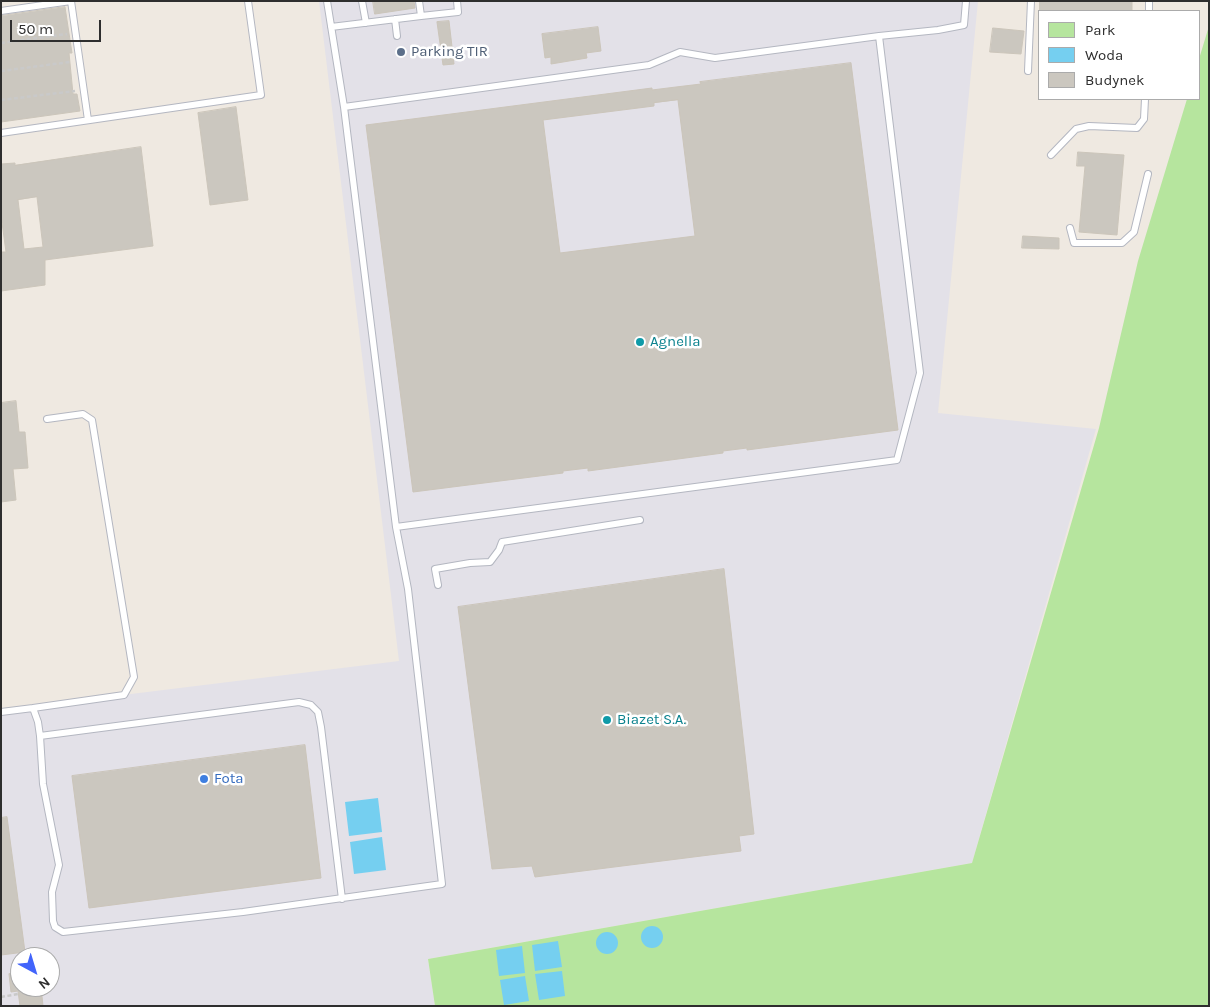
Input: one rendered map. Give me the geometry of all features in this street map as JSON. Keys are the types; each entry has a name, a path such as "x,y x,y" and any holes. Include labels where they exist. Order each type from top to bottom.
{"lane":[{"path":"1,10 71,1 88,120"},
{"path":"1,133 261,95 248,1"},
{"path":"33,708 38,722 43,784 59,865 52,892 53,921 55,927 63,932 243,912 442,884 408,589 396,527 344,107 327,1"},
{"path":"362,1 366,23"},
{"path":"419,1 421,16"},
{"path":"331,27 458,12 457,1"},
{"path":"344,107 649,65 680,52 715,58 938,30 964,25 966,1"},
{"path":"1028,71 1031,1"},
{"path":"395,19 397,36"},
{"path":"396,527 897,460 920,373 879,36"},
{"path":"1051,155 1076,129 1089,126 1137,128 1144,119 1145,100"},
{"path":"1070,228 1074,242 1122,244 1134,232 1148,174"},
{"path":"1,712 124,695 134,676 92,420 83,414 47,419"},
{"path":"438,585 435,569 470,562 490,562 499,550 502,542 640,520"},
{"path":"40,736 299,702 311,705 318,712 321,726 342,899"}],"path":[{"path":"1,43 75,32"},
{"path":"1,71 79,61"},
{"path":"1,100 84,90"}],"shaded area":[{"path":"319,1 978,1 938,413 1096,429 972,863 428,959 435,1006 1,1006 1,710 399,661"}],"green space":[{"path":"1209,26 1209,1006 435,1006 428,959 972,863 1099,428 1138,261 1187,100 1200,100 1200,56"}],"water":[{"path":"378,798 382,832 349,836 345,802"},
{"path":"382,837 386,870 354,874 350,842"},
{"path":"652,926 662,933 663,937 656,947 652,948 642,941 641,937 648,927"},
{"path":"607,932 617,939 618,943 611,953 607,954 597,947 596,943 603,933"},
{"path":"558,941 562,967 535,971 532,945"},
{"path":"522,946 525,973 499,976 496,950"},
{"path":"562,971 565,996 539,1000 535,974"},
{"path":"525,976 529,1001 504,1005 500,980"}],"building":[{"path":"373,1 414,1 415,8 375,14"},
{"path":"1040,1 1132,1 1132,10 1040,10"},
{"path":"65,7 72,53 69,53 73,94 77,94 80,111 1,122 1,16"},
{"path":"449,21 454,64 443,65 437,22"},
{"path":"598,27 601,51 586,53 587,58 551,64 551,57 545,58 542,34"},
{"path":"993,28 1024,31 1021,54 990,52"},
{"name":"Agnella","path":"851,63 898,430 747,450 747,448 723,451 723,453 588,471 588,468 563,471 563,473 413,492 366,125 652,88 652,90 701,84 700,82","holes":["678,100 695,236 560,253 543,120 654,106 654,103"]},
{"path":"236,107 248,200 210,205 198,113"},
{"path":"141,147 153,246 45,260 45,285 1,291 1,252 6,252 1,215 1,164 15,163 15,165","holes":["37,197 43,247 24,249 18,200"]},
{"path":"1078,152 1124,155 1117,235 1079,232 1085,166 1077,166"},
{"path":"1023,236 1059,238 1059,249 1022,248"},
{"path":"16,401 19,432 25,432 28,468 13,469 16,500 1,502 1,403"},
{"name":"Biazet S.A.","path":"724,569 754,834 739,836 741,851 535,877 532,866 492,869 458,607"},
{"path":"305,745 321,878 89,908 72,776"},
{"path":"7,817 24,947 10,947 10,954 1,955 1,818"},
{"path":"19,997 42,997 43,1006 20,1006"}],"place":[{"name":"Parking TIR","path":"401,52"},
{"name":"Agnella","path":"640,342"},
{"name":"Biazet S.A.","path":"607,720"},
{"name":"Fota","path":"204,779"}]}
